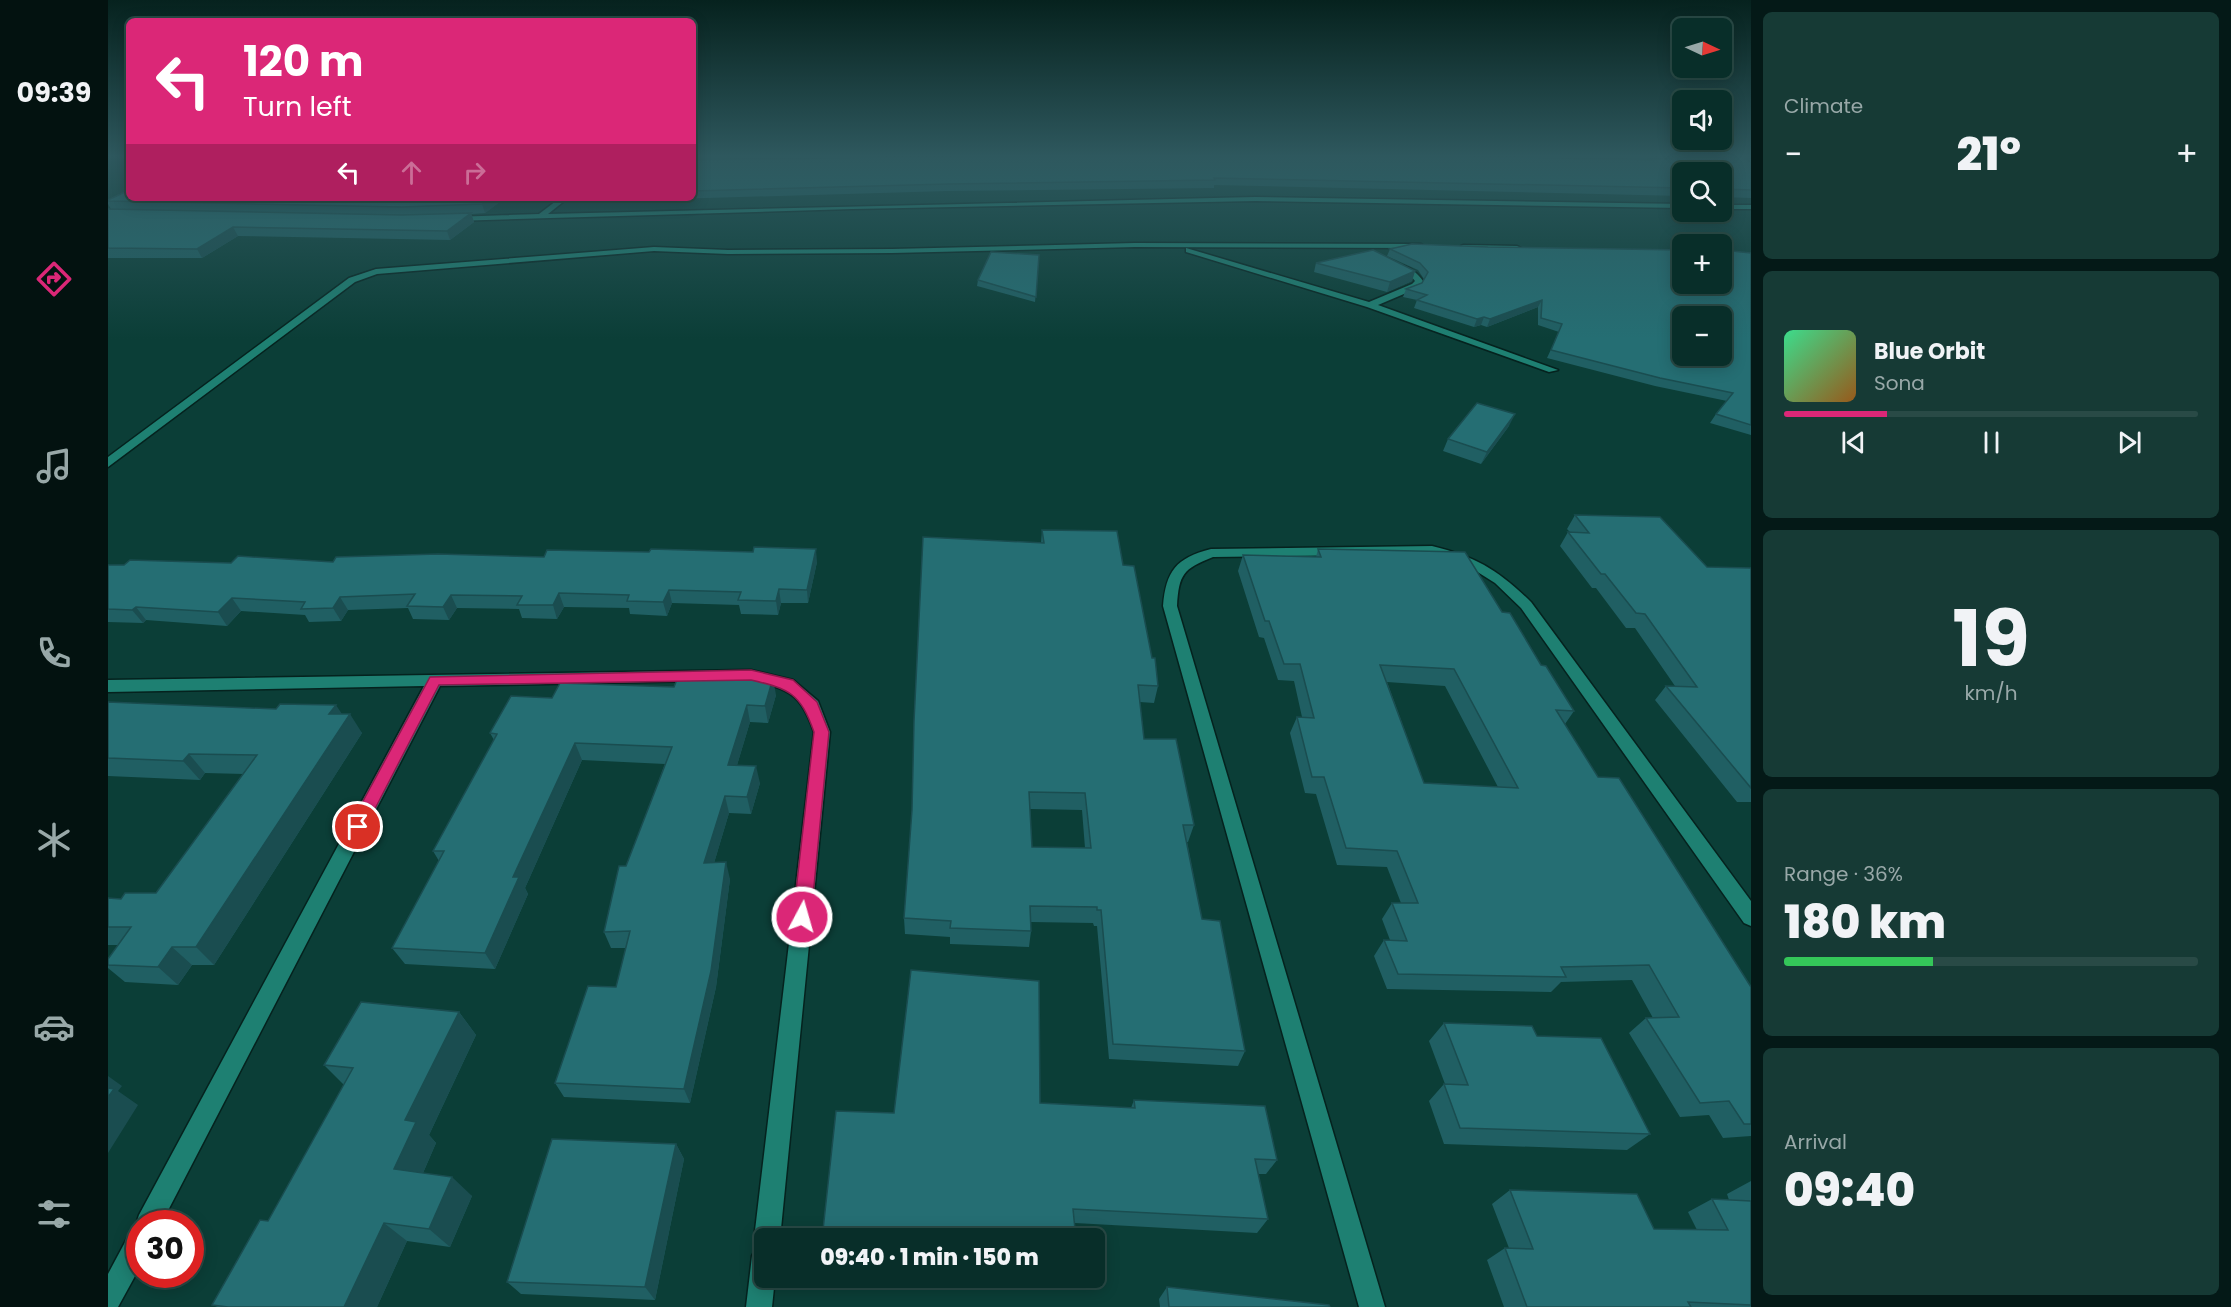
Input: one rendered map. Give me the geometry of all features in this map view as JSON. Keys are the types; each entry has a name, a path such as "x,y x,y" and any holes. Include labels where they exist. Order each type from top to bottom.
{"street":[{"path":"438,219 540,217"},
{"path":"1175,245 1266,275 1370,305 1553,370"},
{"path":"108,464 352,280 376,272 462,262 654,249 728,252 1175,245 1433,246"},
{"path":"1355,247 1375,256"},
{"path":"1455,247 1532,248"},
{"path":"1370,305 1415,285 1419,281 1414,274 1384,261"},
{"path":"1372,1307 1170,606 1172,580 1184,563 1211,553 1432,550 1473,563 1500,580 1526,605 1751,917"},
{"path":"108,686 751,675 788,684 812,705 822,732 768,1228"},
{"path":"155,1210 435,680"},
{"path":"108,1300 126,1266"},
{"path":"759,1307 761,1288"}],"building":[{"path":"108,217 466,217 447,231 233,227 197,249 108,248"},
{"path":"1412,244 1672,250 1672,294 1732,294 1732,251 1751,253 1751,425 1716,414 1733,393 1660,378 1551,350 1562,324 1541,318 1542,300 1490,319 1484,317 1477,319 1417,300 1427,295 1406,289 1422,283 1428,272 1420,263 1390,249"},
{"path":"1373,250 1415,271 1390,282 1316,263"},
{"path":"991,252 1039,255 1036,297 978,280"},
{"path":"1477,403 1515,414 1487,452 1448,439"},
{"path":"1575,515 1660,517 1707,567 1751,568 1751,788 1666,686 1697,687 1645,614 1636,613 1568,532 1589,533"},
{"path":"1042,530 1117,531 1123,565 1134,566 1152,658 1155,658 1158,686 1138,685 1144,739 1176,739 1194,825 1183,825 1202,919 1220,921 1245,1051 1113,1044 1101,910 1097,910 1097,907 1030,906 1031,931 950,928 951,921 904,918 912,810 923,537 1044,543","holes":["1029,792 1085,793 1091,848 1032,847"]},
{"path":"754,547 816,549 807,590 779,589 776,601 738,600 741,592 669,590 663,602 627,601 629,595 559,593 553,605 517,605 522,596 451,595 443,607 407,606 415,594 340,597 333,608 301,609 305,602 232,598 218,612 136,607 132,610 108,609 108,565 124,565 130,560 231,563 238,556 333,562 336,557 438,554 544,557 547,550 649,552 651,549 753,552"},
{"path":"1318,549 1465,552 1502,612 1510,613 1541,665 1546,666 1574,711 1556,710 1598,777 1619,778 1751,987 1751,1124 1744,1124 1729,1101 1700,1103 1646,1018 1679,1017 1649,965 1561,967 1566,977 1398,974 1384,940 1407,941 1392,903 1418,903 1397,851 1346,848 1324,777 1312,777 1297,717 1314,718 1300,664 1284,664 1269,621 1265,621 1243,555 1321,557","holes":["1380,665 1454,669 1518,788 1424,783"]},
{"path":"680,672 773,678 765,706 747,705 728,765 756,766 747,797 725,796 704,863 726,862 711,971 684,1089 555,1083 588,986 616,987 630,931 604,932 619,866 626,866 672,747 575,743 513,877 519,877 485,953 392,948 444,851 433,851 497,734 490,733 511,696 552,698 560,683 674,687"},
{"path":"108,702 276,709 280,704 336,705 329,714 350,714 196,947 172,947 158,967 108,965 108,959 131,927 108,927 108,898 121,899 125,893 156,893 257,755 189,754 183,761 108,758"},
{"path":"911,970 1039,981 1040,1103 1135,1108 1134,1100 1265,1106 1277,1160 1255,1159 1268,1219 1073,1209 1075,1228 823,1228 836,1111 894,1113"},
{"path":"361,1002 459,1012 405,1120 416,1122 394,1169 452,1177 429,1229 384,1223 344,1307 212,1305 260,1220 268,1221 353,1068 324,1065"},
{"path":"1444,1023 1532,1026 1537,1036 1601,1038 1650,1134 1460,1128 1444,1084 1468,1085"},
{"path":"108,1088 114,1089 108,1097"},
{"path":"552,1139 676,1144 645,1287 507,1282"},
{"path":"1510,1190 1637,1194 1654,1229 1728,1230 1712,1199 1751,1201 1751,1305 1688,1302 1691,1307 1527,1307 1505,1248 1533,1249"},
{"path":"1167,1287 1329,1305 1330,1307 1169,1307"}],"route":[{"path":"358,827 435,680 751,675 788,684 812,705 822,732 802,917"}]}
